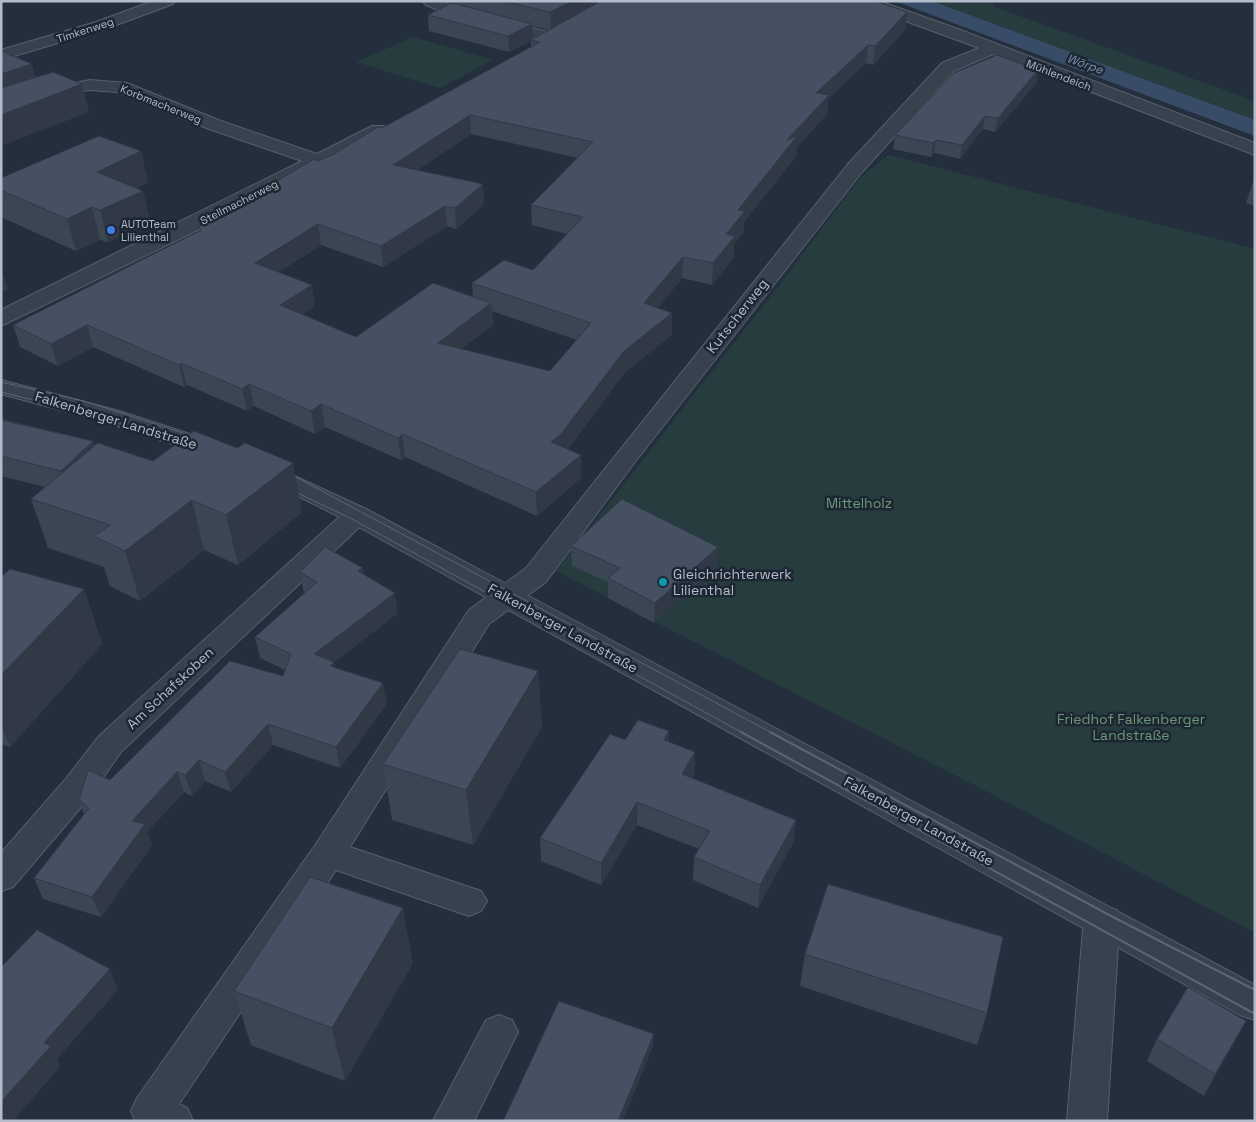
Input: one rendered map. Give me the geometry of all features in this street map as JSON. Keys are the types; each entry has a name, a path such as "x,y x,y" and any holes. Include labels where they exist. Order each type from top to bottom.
{"street":[{"name":"Timkenweg","path":"1,55 102,25 168,1"},
{"name":"Mühlendeich","path":"864,1 952,32 991,49 1255,150"},
{"path":"431,2 460,14 560,35 532,50"},
{"name":"Kutscherweg","path":"503,599 536,575 626,457 854,168 948,67 991,49"},
{"name":"Korbmacherweg","path":"1,112 62,90 85,85 106,84 122,87 215,125 319,161"},
{"name":"Stellmacherweg","path":"1,319 319,161 398,119"},
{"name":"Falkenberger Landstraße","path":"1,387 122,418 220,451 275,475 356,515 503,599 1255,1004"},
{"name":"Am Schafskoben","path":"1,877 76,790 110,744 356,515"},
{"name":"Falkenberger Landstraße","path":"173,1121 151,1111 328,854 479,617 503,599"},
{"path":"328,854 469,901"},
{"path":"1087,1121 1101,929 1104,922"},
{"path":"453,1121 499,1032"}],"green space":[{"path":"932,1 998,1 992,6 1255,101 1255,120"},
{"path":"413,37 493,60 440,88 356,62"},
{"name":"Mittelholz","path":"888,155 1255,249 1255,933 986,791 556,571 770,297 860,178"}],"water":[{"name":"Wörpe","path":"895,1 932,1 1255,120 1255,136"}],"building":[{"path":"503,1 572,1 550,12"},
{"path":"601,1 875,1 907,12 875,46 868,45 816,93 829,95 787,140 798,135 738,210 745,211 726,234 735,236 713,263 683,257 644,303 672,313 624,351 561,434 551,442 581,455 536,492 402,434 398,438 321,404 311,411 249,384 242,389 181,363 179,365 87,325 51,344 13,325 201,230 199,227 314,159 318,161 334,154 378,127 382,128 540,42 531,40","holes":["470,115 593,142 531,205 583,217 533,270 504,260 472,283 591,323 550,371 438,343 491,303 433,283 356,337 280,305 312,285 255,263 318,224 381,246 445,206 455,208 483,184 393,165"]},
{"path":"452,3 532,24 508,36 428,15"},
{"path":"1,51 32,64 1,74"},
{"path":"997,55 1038,70 998,118 985,116 962,145 936,140 933,143 895,135 954,73"},
{"path":"53,72 82,84 1,115 1,88"},
{"path":"99,136 141,151 97,172 143,191 100,210 92,207 67,219 1,190 1,178"},
{"path":"1,420 93,441 61,471 1,456"},
{"path":"194,431 237,448 245,443 293,463 226,515 192,500 125,551 94,536 110,525 31,499 98,443 153,461"},
{"path":"622,499 718,547 655,603 608,578 620,568 571,546"},
{"path":"325,547 363,568 358,571 395,593 314,654 334,662 330,666 383,683 336,747 268,724 225,772 199,760 185,775 177,772 132,821 145,824 92,897 34,878 89,808 79,800 88,770 110,780 230,661 283,676 291,654 255,637 317,582 300,572"},
{"path":"10,569 84,589 1,675 1,577"},
{"path":"460,649 538,671 466,790 383,764"},
{"path":"638,720 669,731 664,740 695,752 682,774 796,820 760,885 694,857 710,831 637,802 601,863 540,838 610,734 625,740"},
{"path":"310,877 403,908 332,1028 234,991"},
{"path":"828,884 1003,937 987,1013 805,954"},
{"path":"37,930 110,969 44,1043 51,1046 1,1102 1,967"},
{"path":"1188,987 1246,1021 1215,1074 1157,1039"},
{"path":"559,1001 654,1034 618,1121 503,1121"}],"tram line":[{"path":"1,382 84,401 201,439"},
{"path":"1,392 97,416 191,447"},
{"path":"283,470 772,733"},
{"path":"287,488 352,519 743,733"},
{"path":"741,732 1255,1014"},
{"path":"770,732 1111,916 1255,990"}],"place":[{"name":"AUTOTeam Lilienthal","path":"111,230"},
{"name":"Gleichrichterwerk Lilienthal","path":"663,582"}],"park label":[{"name":"Friedhof Falkenberger Landstraße","path":"1131,728"}]}
